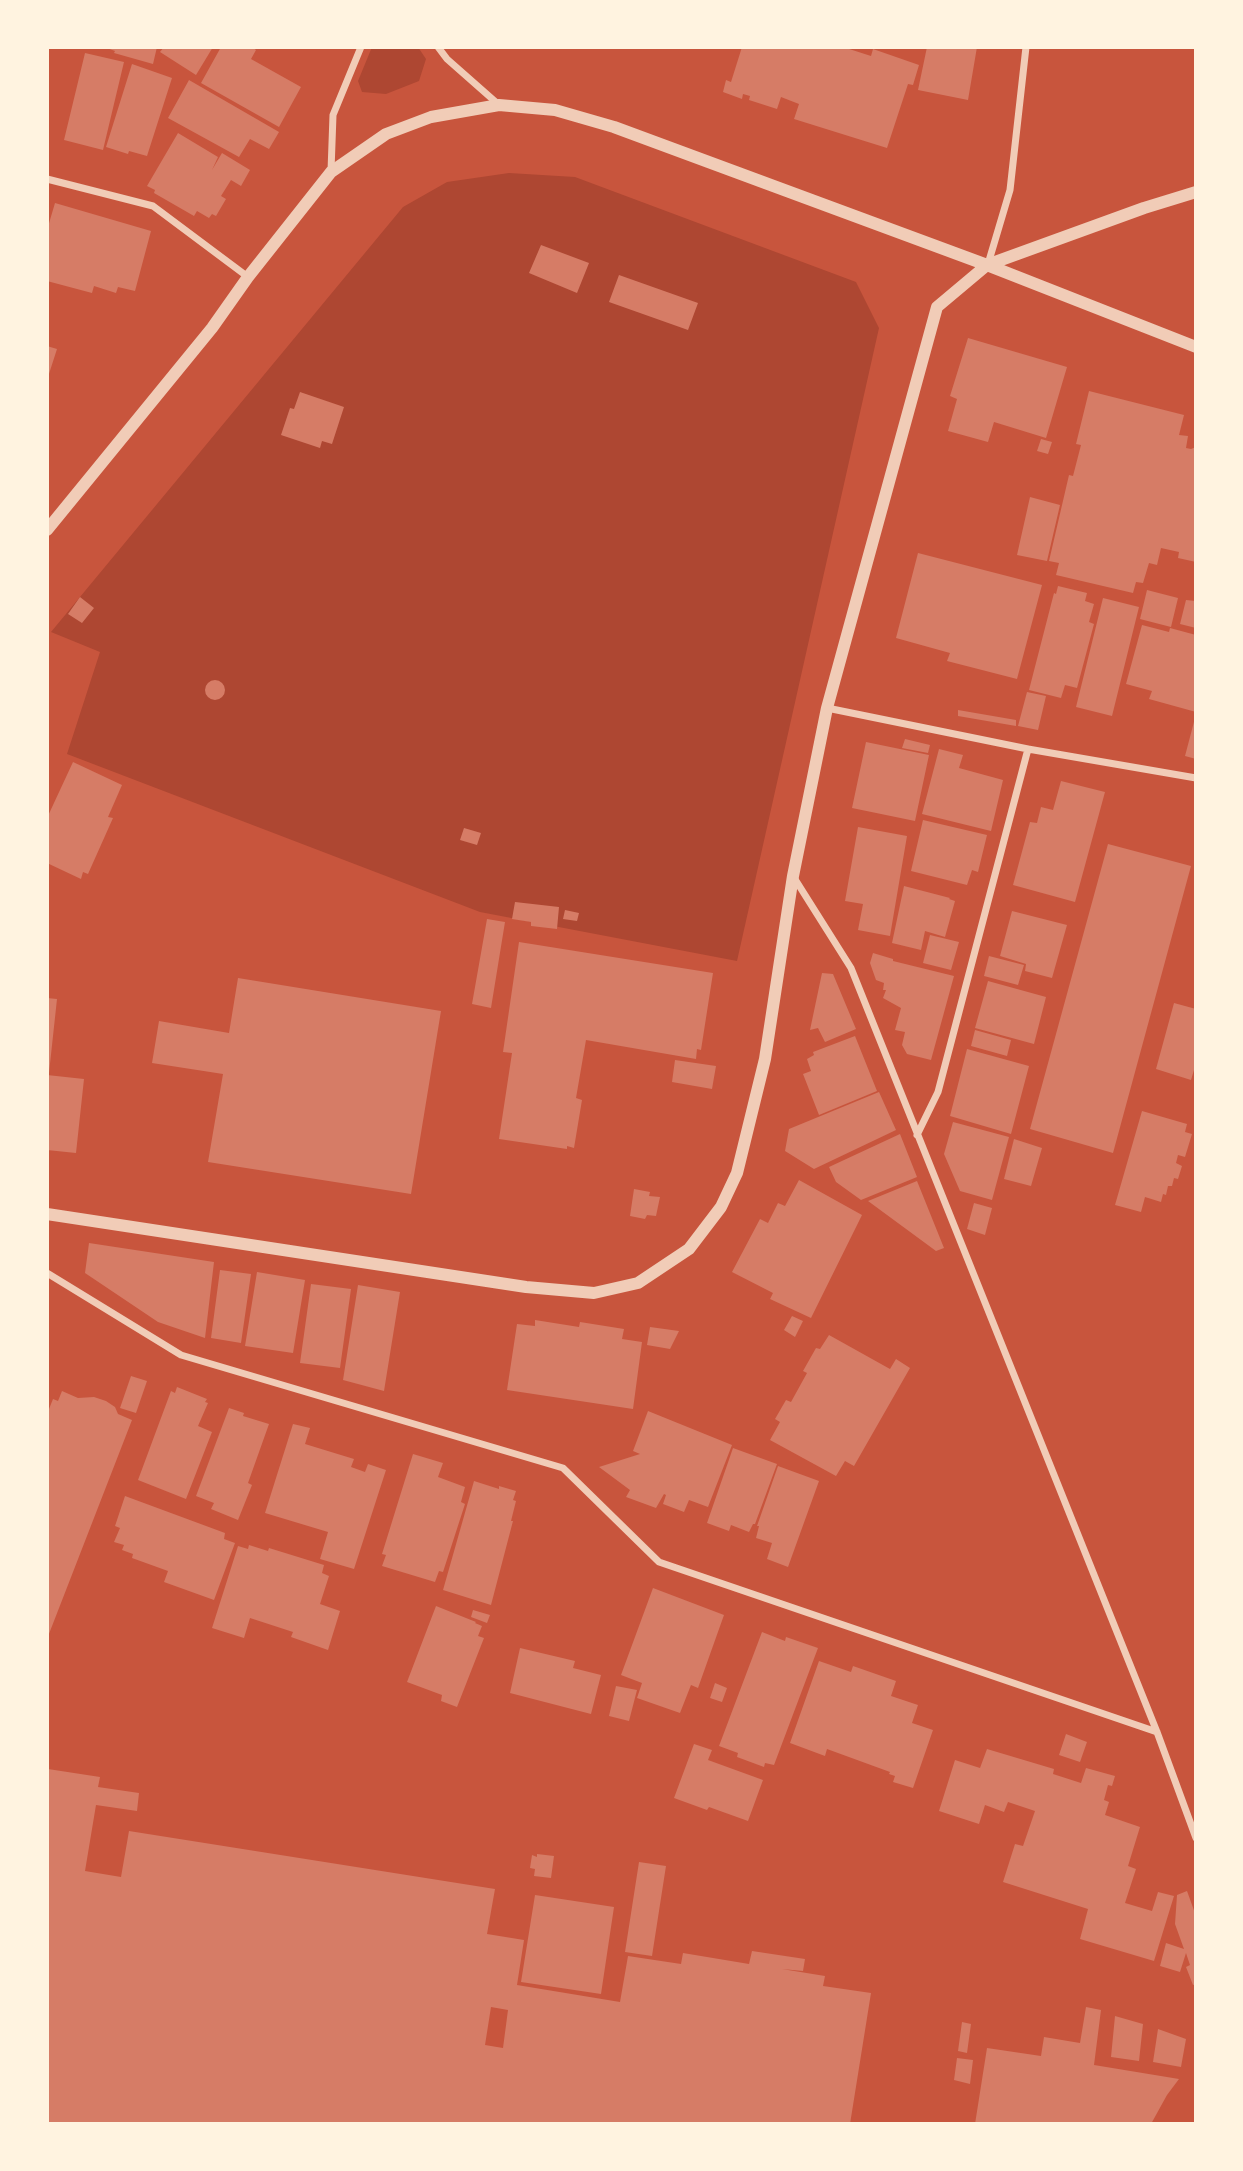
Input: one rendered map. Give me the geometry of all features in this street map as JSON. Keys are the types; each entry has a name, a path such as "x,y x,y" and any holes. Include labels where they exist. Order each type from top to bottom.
{"street":[{"path":"331,172 333,115 361,47"},
{"path":"438,47 447,59 499,105"},
{"path":"988,265 1010,190 1026,47"},
{"path":"47,530 212,328 248,277 331,172 386,134 431,117 499,105 555,110 614,127 988,265 1196,348"},
{"path":"47,179 153,206 248,277"},
{"path":"47,1214 526,1287 594,1293 638,1283 689,1249 721,1207 737,1172 765,1059 793,876 827,708 937,307 988,265 1143,208 1196,192"},
{"path":"827,708 1028,749 1196,778"},
{"path":"917,1135 938,1092 1028,749"},
{"path":"793,876 851,968 1157,1732 1196,1838"},
{"path":"47,1273 181,1355 564,1468 659,1562 1157,1732"}],"shaded area":[{"path":"372,47 418,47 426,59 419,81 386,94 362,92 358,81"},
{"path":"509,173 575,177 856,282 879,328 737,961 480,912 67,754 100,652 51,632 403,207 447,182"}],"building":[{"path":"104,47 157,47 153,64 114,53 115,51"},
{"path":"164,47 213,47 196,75 160,52"},
{"path":"221,47 252,47 256,50 251,59 301,87 279,127 201,83"},
{"path":"742,47 843,47 871,56 873,49 919,65 913,85 908,84 887,148 794,119 799,104 781,97 777,109 749,100 750,96 743,94 742,99 723,92 726,80 731,82"},
{"path":"927,47 977,47 968,100 918,90"},
{"path":"85,53 124,62 103,150 64,140"},
{"path":"132,64 172,78 147,156 129,151 128,154 106,147"},
{"path":"189,80 279,132 269,149 250,139 239,157 168,118"},
{"path":"178,133 218,157 212,170 222,153 250,170 241,186 231,180 221,196 226,199 216,216 212,214 209,218 197,211 194,216 154,193 155,190 147,186"},
{"path":"55,203 151,231 135,291 118,287 116,293 94,286 92,293 47,281 47,230"},
{"path":"541,245 589,263 577,293 529,273"},
{"path":"619,275 698,303 688,330 609,302"},
{"path":"968,338 1067,367 1046,438 994,422 988,442 948,431 957,399 950,396"},
{"path":"47,346 57,349 48,377 47,377"},
{"path":"1089,391 1184,415 1179,435 1188,436 1186,448 1196,447 1196,562 1178,558 1179,552 1161,548 1157,565 1149,563 1143,583 1136,582 1133,593 1056,575 1059,563 1049,561 1069,475 1073,476 1081,445 1076,444"},
{"path":"300,392 344,407 332,444 322,441 320,448 281,435 290,408 294,409"},
{"path":"1041,439 1052,442 1048,454 1037,451"},
{"path":"1030,497 1060,505 1047,561 1017,555"},
{"path":"918,553 1042,585 1017,679 947,661 950,653 896,638"},
{"path":"1058,586 1087,593 1085,601 1094,604 1089,622 1094,624 1077,688 1065,685 1061,698 1029,690"},
{"path":"1147,590 1178,598 1171,627 1140,619"},
{"path":"80,597 94,608 82,623 68,614"},
{"path":"1103,598 1139,607 1112,716 1076,707"},
{"path":"1186,600 1196,601 1196,628 1180,624"},
{"path":"1142,625 1169,632 1170,628 1196,635 1196,712 1149,699 1152,691 1126,684"},
{"path":"215,680 222,683 225,690 222,697 215,700 208,697 205,690 208,683"},
{"path":"1027,692 1046,696 1038,730 1018,726"},
{"path":"958,710 1016,720 1016,726 958,716"},
{"path":"1196,718 1196,759 1185,756"},
{"path":"905,739 930,745 928,753 902,748"},
{"path":"866,742 929,755 915,821 852,808"},
{"path":"939,749 963,755 959,768 1003,780 991,831 922,814"},
{"path":"73,762 122,785 108,817 113,818 88,874 83,872 81,879 47,863 47,818"},
{"path":"1061,781 1105,792 1075,902 1013,885 1030,822 1037,823 1041,807 1053,810"},
{"path":"923,820 987,835 978,872 972,870 967,885 911,871"},
{"path":"858,827 907,836 890,936 858,930 863,904 845,901"},
{"path":"464,828 481,833 477,845 460,840"},
{"path":"1108,844 1191,866 1113,1153 1030,1129"},
{"path":"904,886 955,901 945,937 925,931 921,950 892,943"},
{"path":"515,902 559,907 557,929 531,926 531,922 512,919"},
{"path":"565,910 579,913 577,921 563,919"},
{"path":"1012,911 1067,925 1052,978 1025,971 1026,964 1000,956"},
{"path":"487,919 505,922 491,1008 472,1004"},
{"path":"930,935 959,942 951,970 923,963"},
{"path":"519,942 713,973 701,1050 697,1049 696,1059 586,1040 576,1098 582,1100 574,1148 499,1139 512,1053 503,1052"},
{"path":"873,953 893,961 954,976 931,1060 907,1054 902,1045 905,1032 895,1030 901,1008 883,998 886,990 883,990 884,983 876,980 870,963"},
{"path":"989,956 1024,965 1018,985 984,976"},
{"path":"822,973 833,974 856,1029 825,1042 818,1028 810,1030"},
{"path":"238,978 441,1011 411,1194 208,1162 223,1074 152,1063 159,1021 229,1033"},
{"path":"988,981 1046,997 1034,1044 975,1028"},
{"path":"47,998 57,999 49,1073 47,1073"},
{"path":"1174,1003 1196,1009 1196,1071 1194,1070 1191,1080 1156,1069"},
{"path":"975,1030 1011,1040 1007,1056 971,1046"},
{"path":"855,1036 877,1091 819,1115 803,1074 811,1071 807,1059 814,1055 813,1052"},
{"path":"967,1049 1029,1066 1011,1134 950,1116"},
{"path":"675,1060 716,1066 712,1089 672,1082"},
{"path":"47,1075 84,1079 76,1153 47,1150"},
{"path":"879,1092 896,1130 814,1169 785,1151 789,1129"},
{"path":"1142,1111 1187,1124 1185,1132 1192,1134 1185,1157 1178,1155 1176,1163 1182,1166 1178,1179 1174,1178 1172,1186 1168,1186 1161,1202 1145,1197 1141,1212 1115,1205"},
{"path":"953,1122 1009,1137 992,1200 960,1191 944,1154"},
{"path":"900,1134 917,1177 861,1200 836,1182 829,1167"},
{"path":"1014,1139 1042,1148 1031,1186 1004,1179"},
{"path":"799,1180 862,1215 811,1318 770,1299 773,1293 732,1272 760,1219 768,1223 778,1203 785,1206"},
{"path":"917,1181 944,1248 936,1251 868,1201"},
{"path":"634,1189 650,1192 649,1196 660,1197 656,1216 647,1215 645,1219 630,1216"},
{"path":"974,1203 992,1208 985,1235 967,1229"},
{"path":"89,1243 214,1262 205,1338 158,1322 85,1273"},
{"path":"220,1270 251,1274 241,1343 211,1338"},
{"path":"257,1272 305,1280 293,1353 245,1346"},
{"path":"311,1284 351,1289 340,1368 300,1363"},
{"path":"358,1285 400,1292 384,1391 343,1380"},
{"path":"792,1316 803,1321 795,1337 784,1330"},
{"path":"535,1320 579,1327 580,1322 624,1329 622,1339 642,1342 633,1409 507,1390 517,1324 535,1326"},
{"path":"650,1327 679,1331 670,1349 647,1345"},
{"path":"829,1335 890,1369 896,1359 910,1368 854,1466 845,1461 836,1476 770,1440 780,1422 775,1419 786,1400 791,1402 807,1373 803,1371 816,1348 820,1349"},
{"path":"131,1376 147,1381 136,1413 120,1408"},
{"path":"177,1387 207,1399 205,1402 208,1403 198,1426 212,1432 186,1499 138,1480 171,1391 175,1393"},
{"path":"62,1391 78,1398 94,1397 106,1401 115,1407 118,1414 132,1420 47,1639 47,1414 53,1399 58,1401"},
{"path":"229,1408 244,1413 243,1416 269,1424 248,1483 252,1485 238,1520 211,1509 214,1503 196,1496"},
{"path":"648,1411 732,1445 708,1507 689,1500 684,1512 663,1504 664,1494 656,1508 626,1497 630,1490 599,1467 640,1454 633,1451"},
{"path":"293,1424 310,1428 305,1444 354,1459 351,1467 365,1472 368,1464 386,1470 354,1569 320,1559 328,1532 265,1513"},
{"path":"733,1448 777,1464 755,1524 749,1532 731,1525 729,1531 707,1523"},
{"path":"413,1454 443,1463 438,1477 465,1487 461,1502 465,1504 443,1572 439,1571 435,1582 382,1566 386,1555 382,1554"},
{"path":"778,1466 819,1481 788,1567 767,1559 772,1543 756,1538 757,1526"},
{"path":"474,1481 516,1491 513,1521 491,1605 443,1590"},
{"path":"125,1496 225,1533 224,1539 235,1543 214,1600 164,1582 168,1571 132,1558 133,1554 122,1550 124,1545 114,1542 120,1528 115,1526"},
{"path":"249,1545 268,1551 269,1548 324,1565 322,1573 329,1576 320,1604 340,1611 328,1650 291,1637 293,1632 250,1618 244,1638 212,1628 238,1546 248,1549"},
{"path":"653,1588 724,1615 698,1688 691,1685 680,1713 637,1698 642,1683 621,1675"},
{"path":"436,1606 482,1626 478,1636 484,1638 457,1707 441,1701 442,1695 407,1682"},
{"path":"473,1610 490,1615 487,1623 471,1617"},
{"path":"762,1632 785,1641 786,1637 818,1648 774,1765 765,1763 764,1767 737,1757 738,1753 719,1746"},
{"path":"520,1648 575,1661 573,1668 601,1675 591,1714 510,1693"},
{"path":"819,1661 851,1672 853,1666 896,1681 891,1696 918,1705 912,1723 933,1730 913,1788 893,1782 895,1776 889,1774 890,1772 827,1749 825,1756 790,1743"},
{"path":"715,1683 727,1688 722,1702 710,1698"},
{"path":"616,1686 637,1690 629,1721 609,1716"},
{"path":"1066,1734 1087,1742 1080,1762 1059,1755"},
{"path":"694,1744 712,1750 708,1760 763,1780 748,1821 674,1798"},
{"path":"987,1749 1054,1769 1053,1774 1081,1783 1086,1768 1115,1776 1112,1786 1108,1785 1104,1800 1109,1802 1105,1815 1140,1827 1128,1866 1136,1869 1125,1903 1152,1911 1158,1892 1174,1896 1154,1961 1080,1939 1088,1909 1003,1882 1015,1844 1023,1846 1035,1811 1008,1802 1004,1812 985,1805 979,1824 939,1811 955,1760 980,1768"},
{"path":"48,1769 100,1777 98,1787 139,1793 137,1811 96,1805 85,1871 121,1877 129,1831 495,1889 487,1934 524,1940 517,1985 620,2002 628,1956 681,1964 683,1953 749,1964 752,1951 805,1959 803,1971 782,1969 825,1976 823,1986 871,1993 850,2124 47,2124","holes":["491,2007 508,2010 503,2048 485,2045"]},
{"path":"537,1854 554,1856 551,1878 534,1876 535,1869 530,1868 532,1855 537,1857"},
{"path":"639,1862 666,1866 652,1956 625,1952"},
{"path":"1187,1891 1196,1916 1196,1984 1193,1985 1186,1967 1190,1965 1186,1953 1180,1972 1160,1966 1166,1943 1184,1949 1175,1924 1177,1895"},
{"path":"535,1895 614,1907 601,1994 521,1982"},
{"path":"1086,2007 1101,2010 1094,2065 1179,2079 1151,2124 975,2124 987,2048 1041,2056 1044,2037 1080,2043"},
{"path":"1115,2016 1143,2024 1139,2061 1111,2057"},
{"path":"962,2022 971,2024 967,2053 958,2051"},
{"path":"1158,2029 1186,2039 1181,2067 1153,2062"},
{"path":"957,2058 973,2060 970,2084 954,2080"}]}
